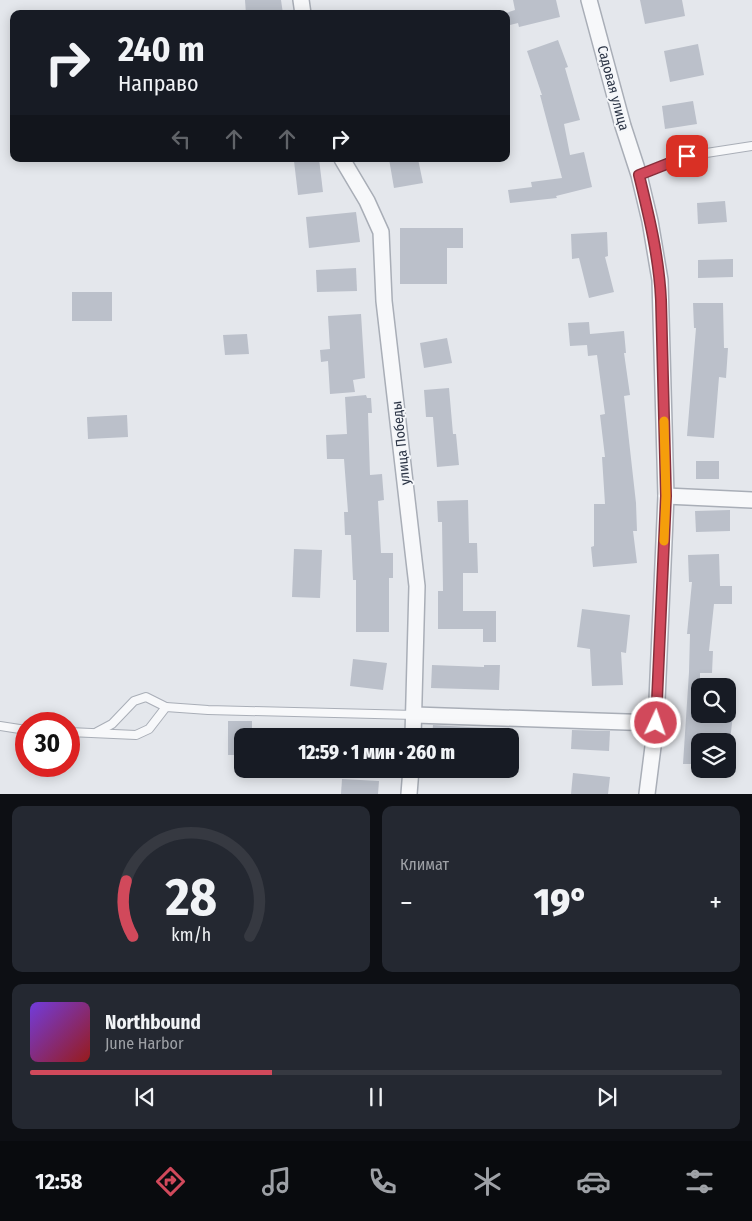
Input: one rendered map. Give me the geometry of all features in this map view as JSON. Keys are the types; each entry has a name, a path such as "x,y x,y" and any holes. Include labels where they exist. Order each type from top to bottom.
{"street":[{"name":"Садовая улица","path":"589,0 623,126 639,175 650,221 660,280 666,496 656,723 647,794"},
{"name":"улица Победы","path":"344,162 367,201 381,232 384,301 418,586 414,728"},
{"path":"666,496 752,500"},
{"path":"415,715 656,723"},
{"path":"409,794 410,778"}],"lane":[{"path":"639,175 687,156 752,146"},
{"path":"97,732 112,724 134,702 146,697 166,707 208,710 415,715"},
{"path":"80,732 136,735 150,729 166,707"},
{"path":"0,726 15,728"}],"building":[{"path":"245,0 281,0 282,10 246,10"},
{"path":"513,0 556,0 560,17 519,27 518,23 510,25 510,12 515,10"},
{"path":"640,0 682,0 685,16 645,24"},
{"path":"558,40 568,67 565,68 580,120 564,124 570,155 584,152 592,187 556,196 557,198 510,203 508,190 532,187 531,182 562,178 540,95 542,95 527,51"},
{"path":"698,44 704,75 670,82 664,51"},
{"path":"693,101 697,124 665,129 662,106"},
{"path":"294,162 319,162 323,192 298,195"},
{"path":"390,162 419,162 423,183 394,188"},
{"path":"725,201 727,222 698,224 697,203"},
{"path":"356,212 360,242 309,248 306,217"},
{"path":"400,228 463,228 463,248 447,248 447,284 400,284"},
{"path":"607,232 608,256 605,257 614,292 589,298 579,258 572,259 571,234"},
{"path":"733,259 733,277 698,278 698,260"},
{"path":"356,268 357,291 317,292 316,270"},
{"path":"72,292 112,292 112,321 72,321"},
{"path":"693,303 723,303 724,348 728,348 726,378 719,377 714,438 687,436 696,328 694,328"},
{"path":"361,314 365,378 353,380 355,392 330,394 328,361 321,362 320,350 330,349 328,316"},
{"path":"589,322 590,334 624,331 626,353 624,353 630,395 624,396 636,503 637,531 633,531 637,563 593,567 591,547 594,546 594,504 605,504 602,457 605,457 600,415 605,414 597,355 588,356 587,345 570,346 568,323"},
{"path":"247,334 249,354 225,355 223,335"},
{"path":"447,338 452,363 424,368 420,343"},
{"path":"449,388 453,434 456,434 459,465 437,467 433,417 426,417 424,390"},
{"path":"366,395 367,398 371,398 372,413 368,413 370,475 382,474 384,500 378,501 381,553 393,553 393,578 389,578 389,632 356,632 356,580 353,580 351,535 345,535 344,512 348,512 344,459 327,459 326,435 347,434 345,397"},
{"path":"127,415 128,437 88,439 87,417"},
{"path":"696,461 719,461 719,479 696,479"},
{"path":"468,500 469,543 477,543 478,573 463,573 463,611 496,611 496,642 483,642 483,629 438,629 438,591 443,591 442,522 438,522 437,501"},
{"path":"730,510 730,531 696,532 695,511"},
{"path":"294,549 322,550 320,598 292,597"},
{"path":"719,554 720,586 732,586 732,604 714,604 709,651 713,651 712,673 700,673 700,678 691,678 691,723 732,723 731,733 691,733 691,764 683,764 689,672 690,634 687,634 692,582 689,582 688,555"},
{"path":"582,609 630,615 626,653 621,652 623,685 592,686 590,649 577,647"},
{"path":"353,659 387,663 383,690 350,686"},
{"path":"432,665 484,667 484,665 500,665 499,690 431,688"},
{"path":"228,721 252,721 252,728 234,728 234,755 228,755"},
{"path":"433,725 485,728 433,728"},
{"path":"572,730 610,731 609,751 571,749"},
{"path":"573,773 610,777 608,794 571,794"},
{"path":"342,779 379,781 378,794 341,794"}],"slow traffic":[{"path":"664,421 666,496 664,541"}],"route":[{"path":"656,723 666,496 661,300 660,280 650,221 639,175 687,156"}]}
